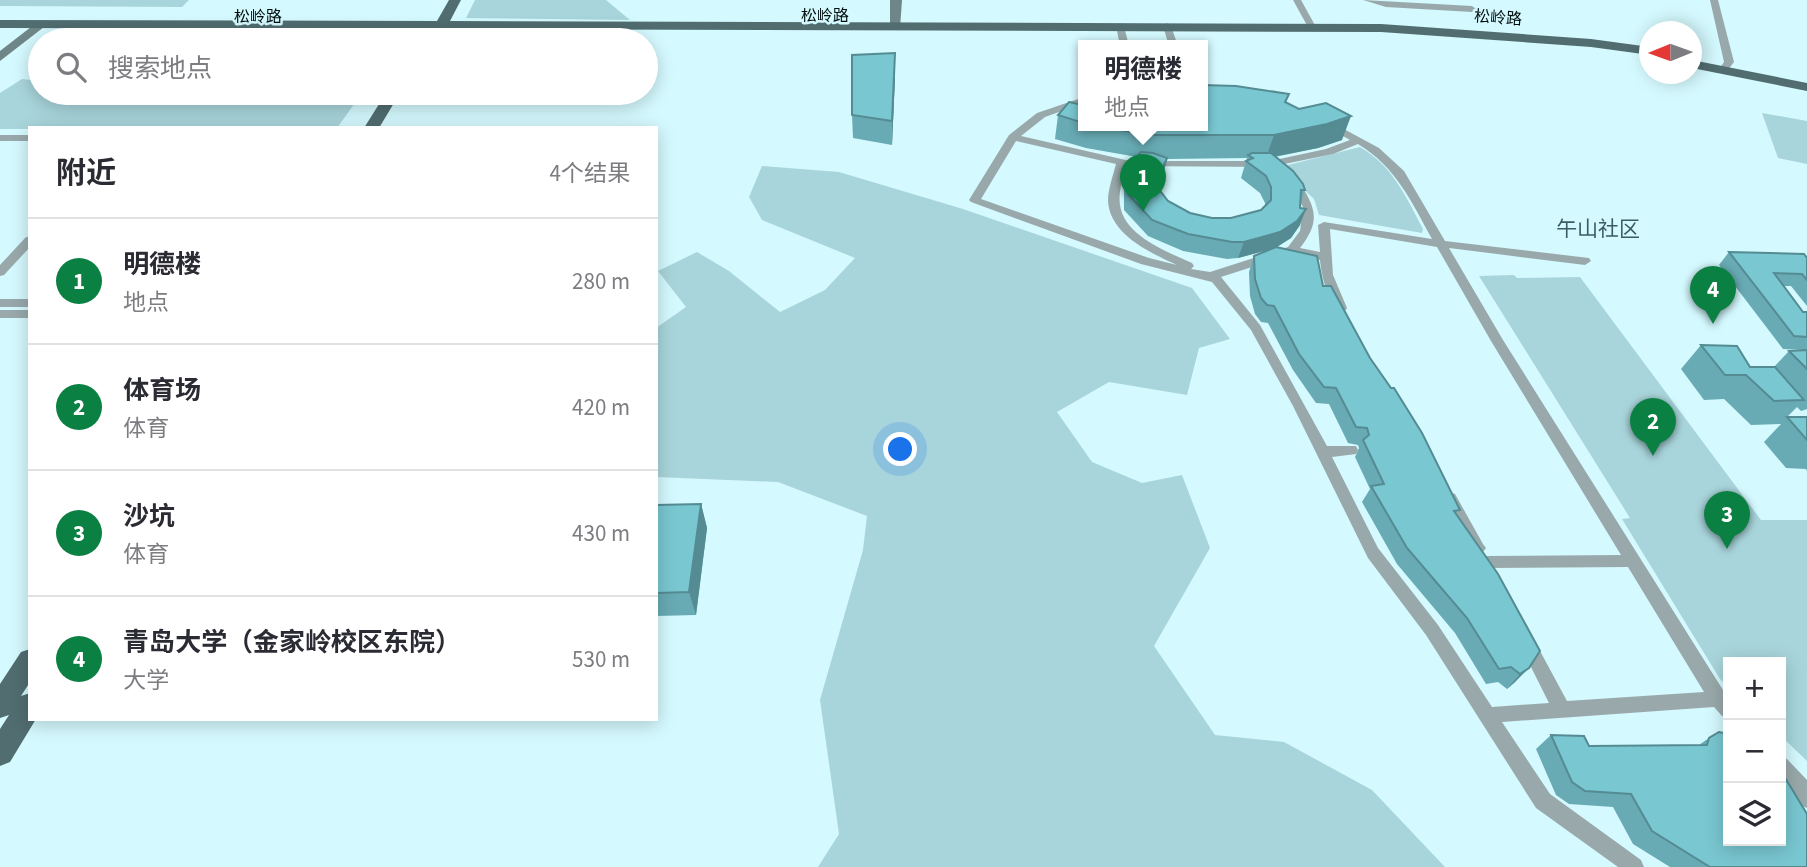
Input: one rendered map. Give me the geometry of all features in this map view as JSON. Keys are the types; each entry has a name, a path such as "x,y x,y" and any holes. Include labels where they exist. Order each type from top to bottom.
{"main road":[{"path":"443,28 455,0"},
{"path":"445,28 469,0"},
{"name":"松岭路","path":"0,24 218,28"},
{"name":"松岭路","path":"658,29 896,25 1122,35"},
{"name":"松岭路","path":"1170,36 1312,27 1484,34 1639,50"},
{"name":"松岭路","path":"0,33 28,34"},
{"name":"松岭路","path":"658,34 1395,35 1571,47 1639,56"},
{"path":"1702,60 1807,87"},
{"path":"1702,65 1807,79"},
{"path":"372,126 385,105"},
{"path":"389,126 402,105"},
{"path":"0,706 28,663"},
{"path":"0,753 28,708"}],"street":[{"path":"896,0 896,25"},
{"path":"1297,0 1312,27"},
{"path":"1367,0 1386,4 1472,9"},
{"path":"1714,0 1727,66"},
{"path":"35,28 40,24"},
{"path":"0,57 28,34"},
{"path":"1078,102 1041,115 1013,137 975,200 1145,261 1216,279 1256,328 1324,452 1373,553 1432,630 1543,801 1634,867"},
{"path":"1319,121 1376,150 1400,173 1497,341 1723,705"},
{"path":"1013,137 1122,162 1270,164 1329,152 1360,140"},
{"path":"0,138 28,138"},
{"path":"1122,162 1115,186 1115,212 1145,244 1209,277 1292,250 1325,257"},
{"path":"1270,164 1297,184 1310,207 1309,229 1292,250"},
{"path":"1346,318 1327,275 1324,225 1443,244 1585,261"},
{"path":"0,272 28,242"},
{"path":"0,303 28,303"},
{"path":"0,314 28,314"},
{"path":"1324,452 1351,450"},
{"path":"1446,490 1488,568 1634,561"},
{"path":"1523,635 1561,708"},
{"path":"1487,715 1561,708 1723,705"},
{"path":"1786,770 1804,788"}],"shaded area":[{"path":"0,0 189,0 182,7 0,6"},
{"path":"475,0 606,0 630,20 466,18"},
{"path":"22,79 28,80 28,105 353,105 338,126 28,126 28,129 0,129 0,93"},
{"path":"1762,113 1807,121 1807,164 1778,158"},
{"path":"1360,147 1390,173 1411,205 1423,229 1422,233 1319,215 1314,199 1280,167"},
{"path":"762,166 839,172 963,209 1192,288 1230,339 1199,348 1187,395 1109,382 1057,412 1092,462 1142,483 1182,475 1210,548 1154,646 1215,735 1284,742 1372,790 1445,867 818,867 839,834 820,700 863,550 867,516 778,482 658,477 658,327 686,307 658,271 697,252 729,271 780,312 825,290 855,258 762,220 749,197"},
{"path":"1479,276 1580,277 1761,520 1807,520 1807,761 1786,741 1786,657 1723,657 1723,682 1720,679 1622,519 1630,518"}],"building":[{"path":"895,53 892,121 852,115 852,55"},
{"path":"1208,85 1236,86 1289,94 1285,102 1299,109 1326,103 1351,116 1274,135 1148,135 1126,131 1208,131"},
{"path":"1069,102 1078,104 1078,121 1058,115"},
{"path":"1141,152 1167,158 1158,178 1158,188 1168,201 1190,213 1212,218 1231,218 1261,210 1271,200 1271,187 1266,176 1246,161 1253,158 1248,155 1252,153 1271,153 1293,171 1305,190 1301,190 1300,208 1306,209 1297,221 1280,232 1244,242 1188,234 1152,220 1128,194 1127,168"},
{"path":"1276,247 1317,256 1323,286 1331,286 1370,358 1391,388 1394,388 1422,433 1460,510 1454,511 1498,574 1540,651 1529,668 1520,674 1511,667 1499,669 1467,618 1407,548 1371,486 1384,484 1363,440 1369,435 1367,428 1356,427 1336,388 1324,387 1299,354 1274,306 1267,305 1261,298 1255,279 1254,256"},
{"path":"1729,252 1804,254 1807,258 1807,280 1802,274 1774,273 1803,312 1807,312 1807,337 1794,336"},
{"path":"1701,345 1737,346 1750,367 1775,367 1804,400 1774,401 1746,375 1725,375"},
{"path":"1807,350 1807,369 1789,351"},
{"path":"1787,417 1807,417 1807,440"},
{"path":"701,504 689,592 658,593 658,505"},
{"path":"1719,732 1723,733 1723,846 1786,846 1786,779 1807,814 1807,867 1710,867 1652,831 1631,794 1585,791 1572,782 1551,735 1584,736 1589,746 1707,745 1709,738"}],"place":[{"name":"明德楼","path":"1143,212"},
{"name":"青岛大学（金家岭校区东院）","path":"1713,324"},
{"name":"体育场","path":"1653,456"},
{"name":"沙坑","path":"1727,549"}],"district":[{"name":"午山社区","path":"1598,229"}]}
